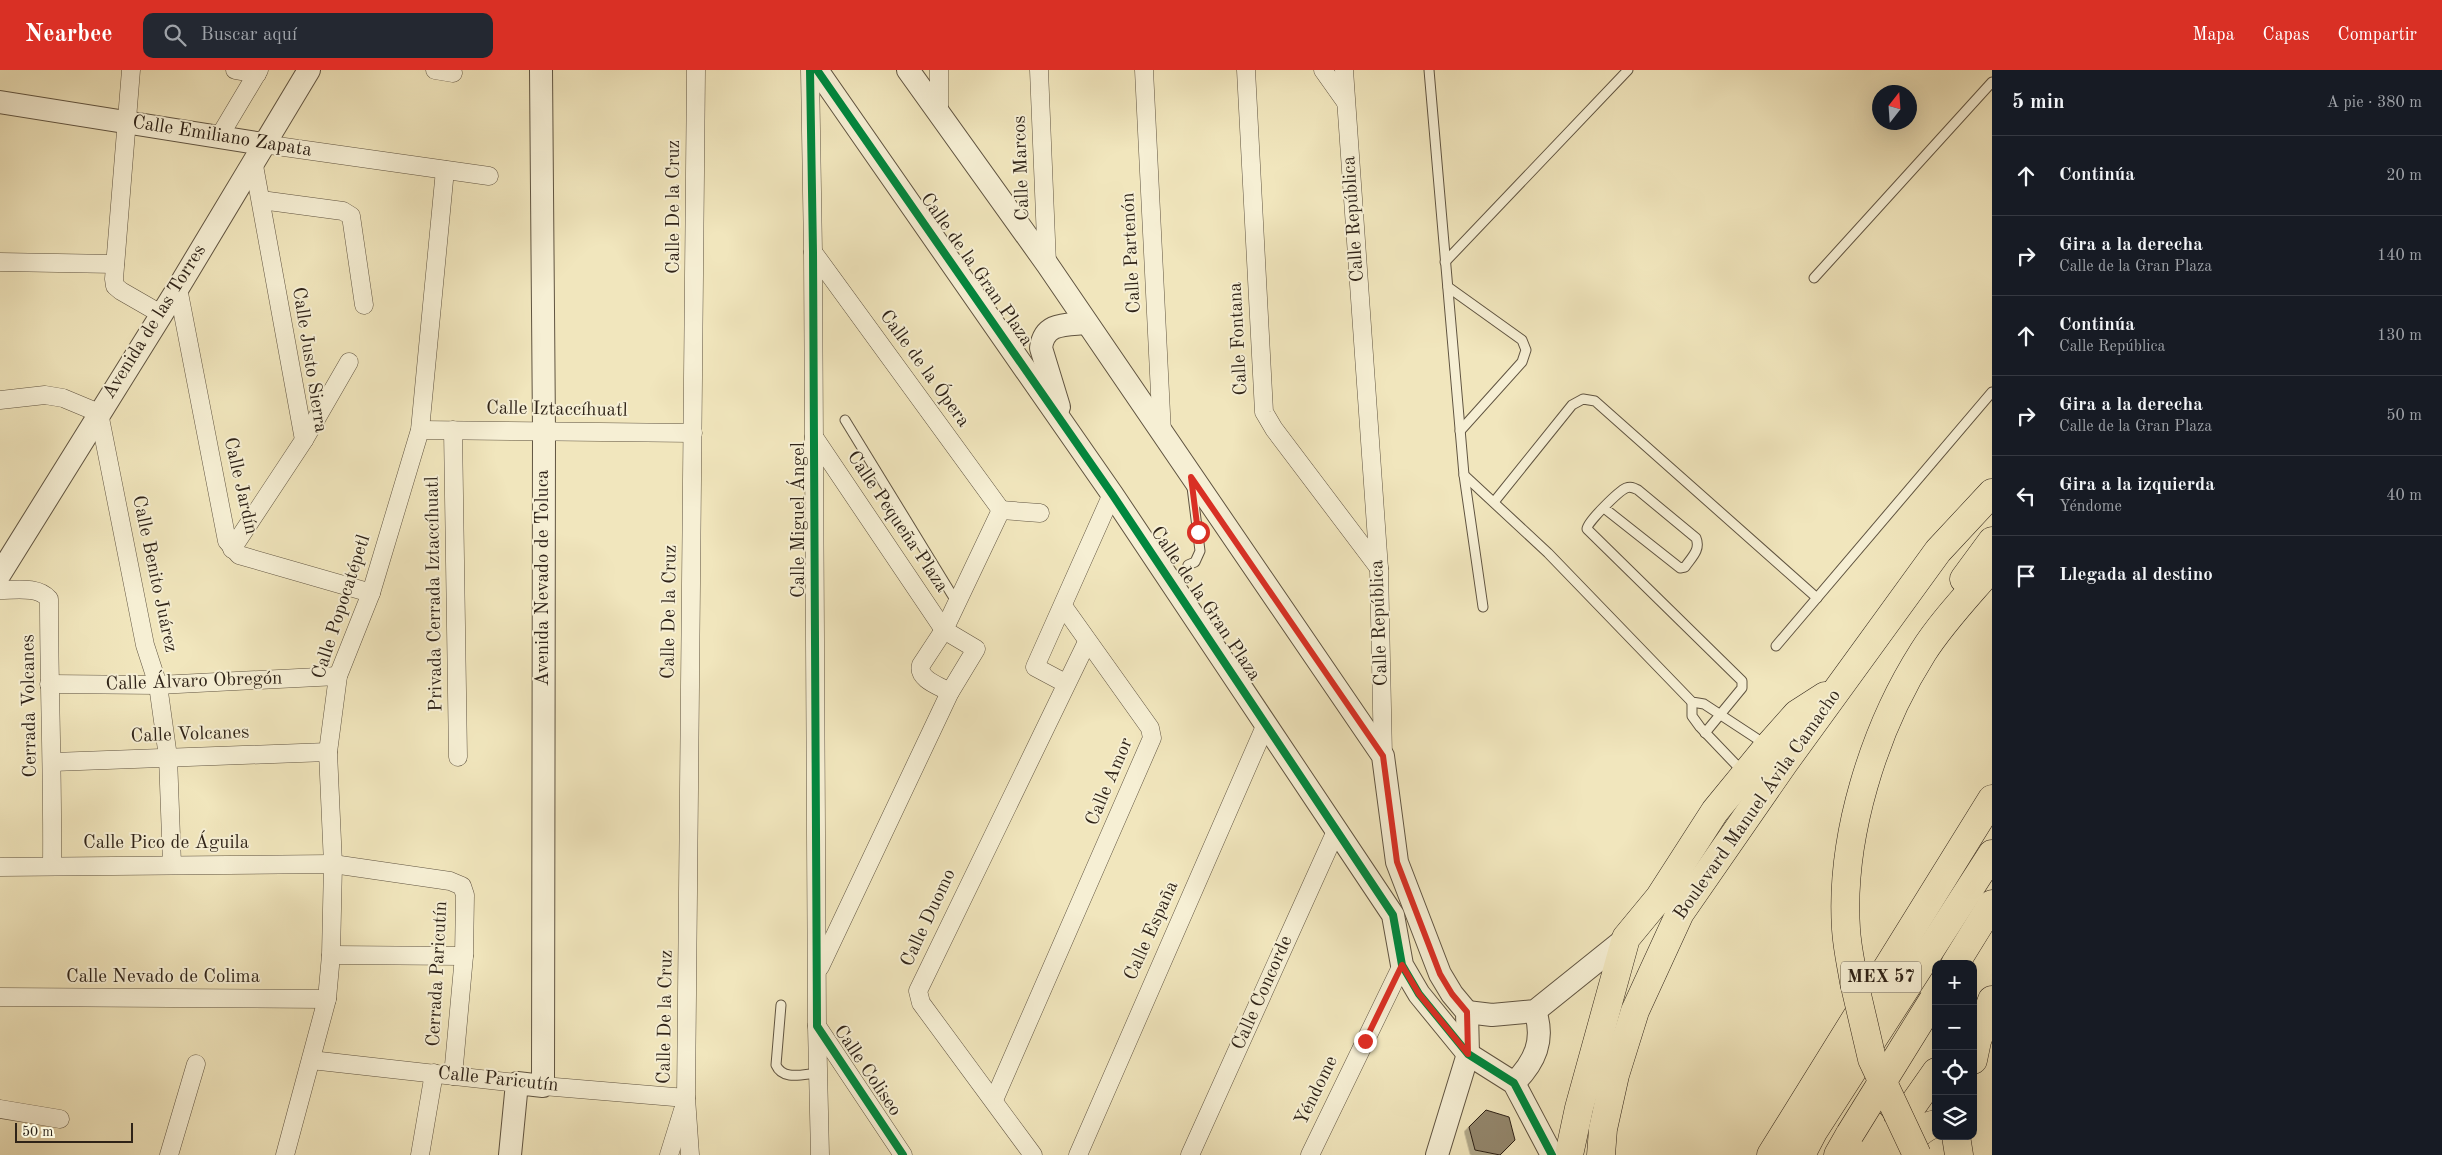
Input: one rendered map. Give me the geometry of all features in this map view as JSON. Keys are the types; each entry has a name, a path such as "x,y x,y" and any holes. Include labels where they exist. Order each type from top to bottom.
{"main road":[{"name":"Boulevard Manuel Ávila Camacho","path":"1601,1155 1603,1129 1615,1075 1635,1011 1680,912 1784,763 1938,551 1992,493"},
{"path":"1924,650 1968,572 1992,541"},
{"name":"MEX 57","path":"1917,1155 1872,1058 1854,982 1846,929 1848,873 1856,817 1871,758 1898,693 1924,650 1992,566"},
{"path":"1569,1155 1579,1108 1626,938 1659,898 1715,810 1768,746 1797,714 1841,686"},
{"name":"MEX 57","path":"1770,1155 1992,800"},
{"name":"MEX 57","path":"1800,1155 1992,854"},
{"path":"1957,960 1992,904"},
{"path":"1972,960 1992,926"},
{"path":"1976,1005 1992,979"},
{"path":"1975,1050 1992,1000"},
{"path":"1838,1155 1932,1002"},
{"path":"1883,1147 1932,1031"},
{"path":"1850,1155 1883,1147 1932,1077"},
{"path":"1859,1155 1917,1134 1932,1125"},
{"path":"1957,1140 1959,1155"},
{"path":"1970,1140 1972,1155"}],"street":[{"path":"131,70 115,264 115,286 162,314"},
{"path":"219,137 258,72 235,70"},
{"name":"Avenida de las Torres","path":"0,574 178,288 309,70"},
{"path":"435,70 453,73"},
{"name":"Avenida Nevado de Toluca","path":"540,70 544,431 543,1086"},
{"name":"Calle De la Cruz","path":"690,1155 686,1098 696,70"},
{"name":"Calle Miguel Ángel","path":"810,70 818,970"},
{"name":"Calle de la Gran Plaza","path":"816,70 1112,494 1393,915 1402,965 1419,994 1468,1054 1514,1083 1552,1155"},
{"path":"908,70 1047,264 1383,756"},
{"path":"939,70 939,112"},
{"name":"Calle Marcos","path":"1039,70 1047,264"},
{"name":"Calle Partenón","path":"1144,70 1162,434"},
{"name":"Calle Fontana","path":"1246,70 1264,412 1274,429 1379,569"},
{"path":"1323,70 1345,101"},
{"name":"Calle República","path":"1344,70 1379,569 1383,756 1397,862 1440,974 1452,994 1467,1012"},
{"name":"Calle Emiliano Zapata","path":"0,102 219,137 258,152 489,176"},
{"name":"Calle Justo Sierra","path":"232,549 304,440 261,200 258,152"},
{"name":"Calle Popocatépetl","path":"284,1155 327,999 331,955 333,864 328,752 338,676 371,593 420,430 444,170"},
{"path":"261,200 343,211 351,216 364,305"},
{"name":"Calle de la Ópera","path":"813,252 1001,510"},
{"path":"0,262 115,264"},
{"name":"Calle Jardín","path":"178,288 227,541 232,549 240,554 371,593"},
{"path":"1066,427 1041,348 1042,341 1044,334 1054,326 1086,323"},
{"path":"304,440 348,362"},
{"path":"0,400 45,395 63,398 99,413"},
{"name":"Calle Benito Juárez","path":"99,413 145,645 158,685 168,757 172,864"},
{"name":"Calle Iztaccíhuatl","path":"420,430 693,433"},
{"name":"Privada Cerrada Iztaccíhuatl","path":"453,430 458,757"},
{"name":"Calle Pequeña Plaza","path":"814,436 944,630"},
{"path":"1065,683 1035,667 1112,494"},
{"path":"950,692 922,676 920,671 944,630 1001,510 1040,513"},
{"name":"Cerrada Volcanes","path":"0,590 34,590 44,593 49,599 49,684 53,762 52,864"},
{"name":"Calle Amor","path":"994,1100 1152,738 1150,728 1063,606"},
{"name":"Calle Coliseo","path":"903,1155 818,1026 818,970 950,692 976,649 944,630"},
{"name":"Calle Duomo","path":"1033,1155 921,1003 918,991 1065,683 1087,642"},
{"name":"Calle Álvaro Obregón","path":"49,684 158,685 338,676"},
{"name":"Calle España","path":"1078,1155 1266,724"},
{"name":"Calle Volcanes","path":"53,762 328,752"},
{"name":"Calle Concorde","path":"1190,1155 1336,831"},
{"name":"Calle Pico de Águila","path":"0,867 52,864 333,864"},
{"name":"Cerrada Paricutín","path":"333,864 450,880 462,886 465,895 464,956 453,1076"},
{"path":"1437,1155 1468,1054 1467,1012 1492,1015 1535,1011 1626,938"},
{"path":"331,955 464,956"},
{"name":"Yéndome","path":"1310,1155 1402,965"},
{"name":"Calle Nevado de Colima","path":"0,997 327,999"},
{"path":"1514,1083 1524,1073 1537,1050 1540,1026 1535,1011"},
{"path":"818,1026 820,1155"},
{"name":"Calle Paricutín","path":"311,1060 543,1086 686,1098"},
{"path":"169,1155 196,1064"},
{"path":"420,1155 434,1073"},
{"path":"510,1155 516,1083"},
{"path":"669,1155 686,1098"},
{"path":"0,1109 60,1120"}],"lane":[{"path":"1429,70 1464,475 1483,607"},
{"path":"1446,262 1628,70"},
{"path":"1814,278 1992,82"},
{"path":"1448,287 1522,340 1526,350 1522,362 1460,431"},
{"path":"1776,646 1992,392"},
{"path":"1494,502 1572,405 1583,399 1595,401 1817,598"},
{"path":"845,420 957,603"},
{"path":"1464,475 1548,553 1692,702 1704,704 1768,746"},
{"path":"1188,565 1195,562 1200,551 1191,477"},
{"path":"1604,508 1680,568 1685,567 1697,550 1696,538 1638,490 1631,487 1624,488 1587,524 1589,533 1743,684 1705,733"},
{"path":"1692,702 1692,716 1705,733 1745,774"},
{"path":"780,1004 776,1065 779,1072 785,1076 818,1073"}],"building":[{"path":"1486,1110 1509,1117 1515,1140 1500,1155 1475,1150 1469,1127"}],"cycle path":[{"path":"810,70 813,252 817,1026 903,1155"},
{"path":"817,70 1112,494 1393,915 1402,965 1419,994 1468,1054 1514,1083 1552,1155"}],"route":[{"path":"1198,532 1191,477 1383,756 1397,862 1440,974 1452,994 1467,1012 1468,1054 1444,1028 1419,994 1402,965 1365,1041"}]}
